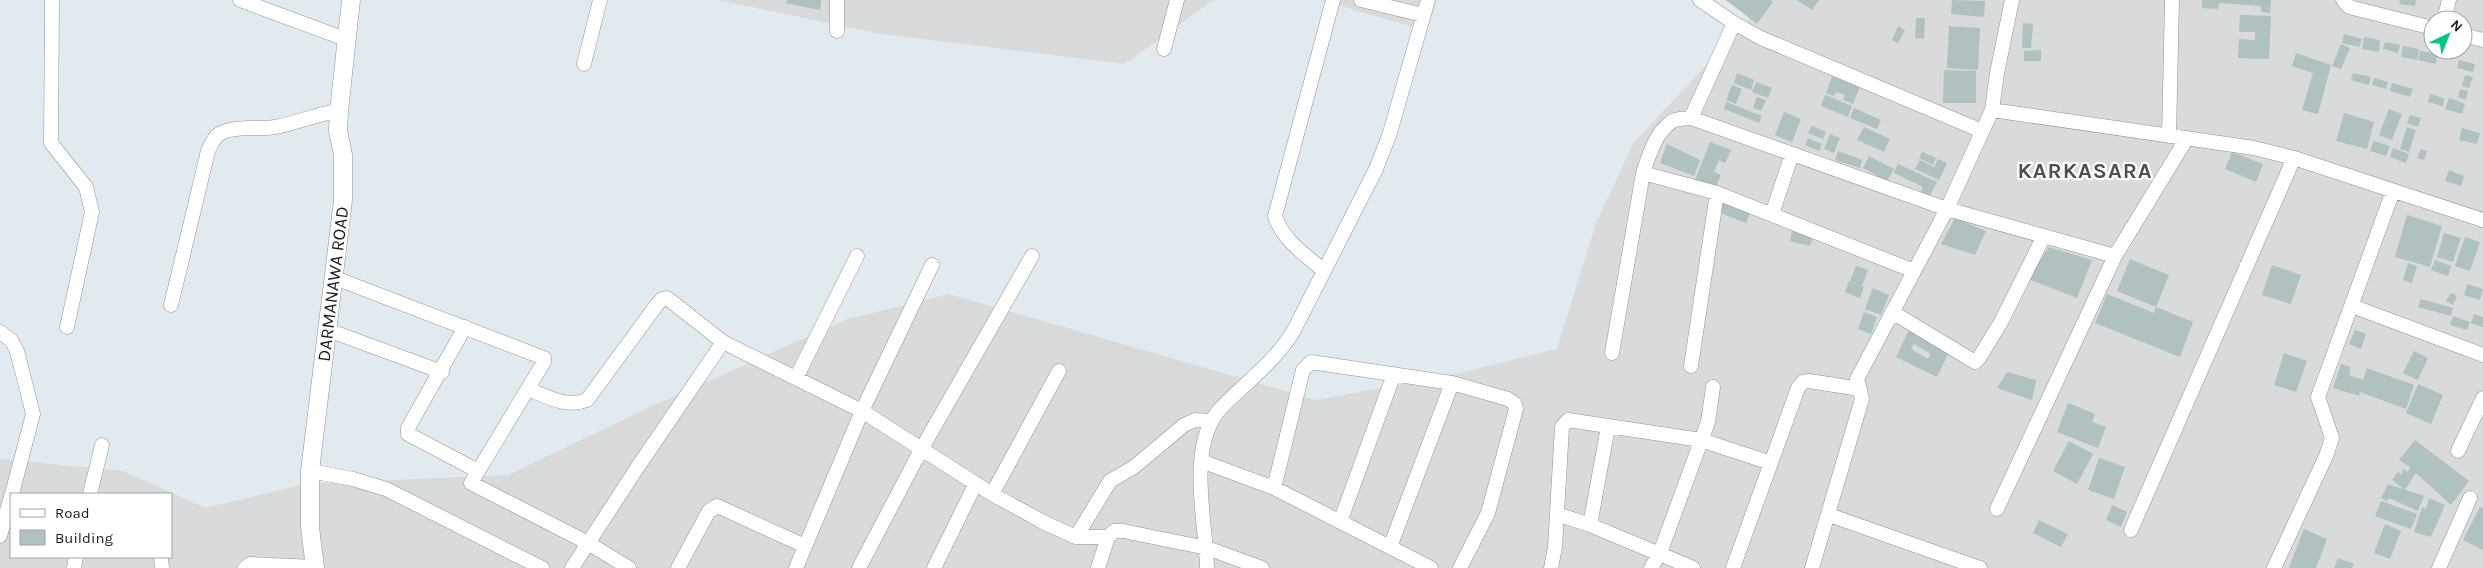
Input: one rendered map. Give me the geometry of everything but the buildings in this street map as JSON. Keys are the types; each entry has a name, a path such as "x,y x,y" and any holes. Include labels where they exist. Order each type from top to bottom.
{"street":[{"path":"52,0 51,143 86,187 92,212 67,327"},
{"path":"240,0 348,40"},
{"name":"DARMANAWA ROAD","path":"315,568 310,526 310,471 343,200 343,155 338,131 351,0"},
{"path":"584,64 600,0"},
{"path":"837,0 837,31"},
{"path":"1164,48 1177,0"},
{"path":"1324,271 1287,239 1278,226 1275,216 1332,0"},
{"path":"1361,0 1423,15"},
{"path":"1207,568 1201,461 1204,436 1211,421 1283,349 1294,330 1376,169 1390,136 1428,0"},
{"path":"1700,0 1734,23 1769,41 1982,131"},
{"path":"1812,568 1862,399 1858,384 1867,359 1947,208 1992,110 1997,73 2012,0"},
{"path":"2170,136 2171,0"},
{"path":"2344,0 2349,7 2423,26"},
{"path":"1691,118 1734,23"},
{"path":"1992,110 2254,148 2294,158 2483,220"},
{"path":"171,305 208,151 220,133 236,129 275,127 318,114 339,112"},
{"path":"1612,352 1642,173 1652,147 1661,132 1673,120 1691,118 1947,208 2115,256"},
{"path":"1997,509 2115,256 2187,138"},
{"path":"1772,214 1792,154"},
{"path":"2131,530 2294,158"},
{"path":"1642,173 1717,193 1914,270"},
{"path":"2274,568 2326,456 2332,438 2318,397 2393,191"},
{"path":"1691,366 1717,193"},
{"path":"1892,312 1975,362 2001,322 2044,236"},
{"path":"796,378 857,256"},
{"path":"859,568 922,448 1032,256"},
{"path":"796,568 862,411 932,266"},
{"path":"335,278 544,358 544,362 472,484 588,544 629,568"},
{"path":"528,389 564,403 577,404 587,400 656,306 667,298 723,342 862,411 992,494 1045,523 1076,537 1108,537"},
{"path":"2352,306 2483,355"},
{"path":"465,327 442,372 408,428 408,434 478,471"},
{"path":"328,330 442,372"},
{"path":"0,332 11,340 17,351 33,414 13,493"},
{"path":"572,568 637,468 723,342"},
{"path":"1274,488 1303,370 1311,362 1452,383 1508,400 1514,403 1516,409 1488,513 1460,568"},
{"path":"992,494 1059,371"},
{"path":"1340,522 1394,374"},
{"path":"1733,568 1798,388 1803,382 1809,381 1858,384"},
{"path":"1390,547 1452,383"},
{"path":"1651,568 1660,553 1708,422 1713,387"},
{"path":"2458,451 2483,398"},
{"path":"1076,537 1110,481 1115,476 1134,467 1184,425 1195,420 1211,421"},
{"path":"1551,568 1564,422 1568,420 1701,440 1771,463"},
{"path":"1590,525 1608,427"},
{"path":"90,493 102,445"},
{"path":"1201,461 1274,488 1431,568"},
{"path":"310,471 353,479 386,489 542,568"},
{"path":"935,568 976,483"},
{"path":"2438,568 2470,498"},
{"path":"0,536 10,502"},
{"path":"678,568 709,511 717,506 805,546"},
{"path":"1557,514 1590,525 1693,568"},
{"path":"1829,515 1980,568"},
{"path":"1098,568 1108,537 1114,531 1123,531 1207,548 1262,568"},
{"path":"244,568 250,564 315,568"}],"shaded area":[{"path":"718,0 1213,0 1125,64 881,34"},
{"path":"1320,0 1437,0 1427,31"},
{"path":"1724,0 2483,0 2483,568 0,568 0,459 123,471 172,493 10,493 10,558 172,558 172,493 205,508 306,484 508,475 648,408 848,319 949,294 1316,400 1457,374 1557,349 1595,226 1633,144 1751,17"}],"district":[{"name":"KARKASARA","path":"2085,171"}]}
